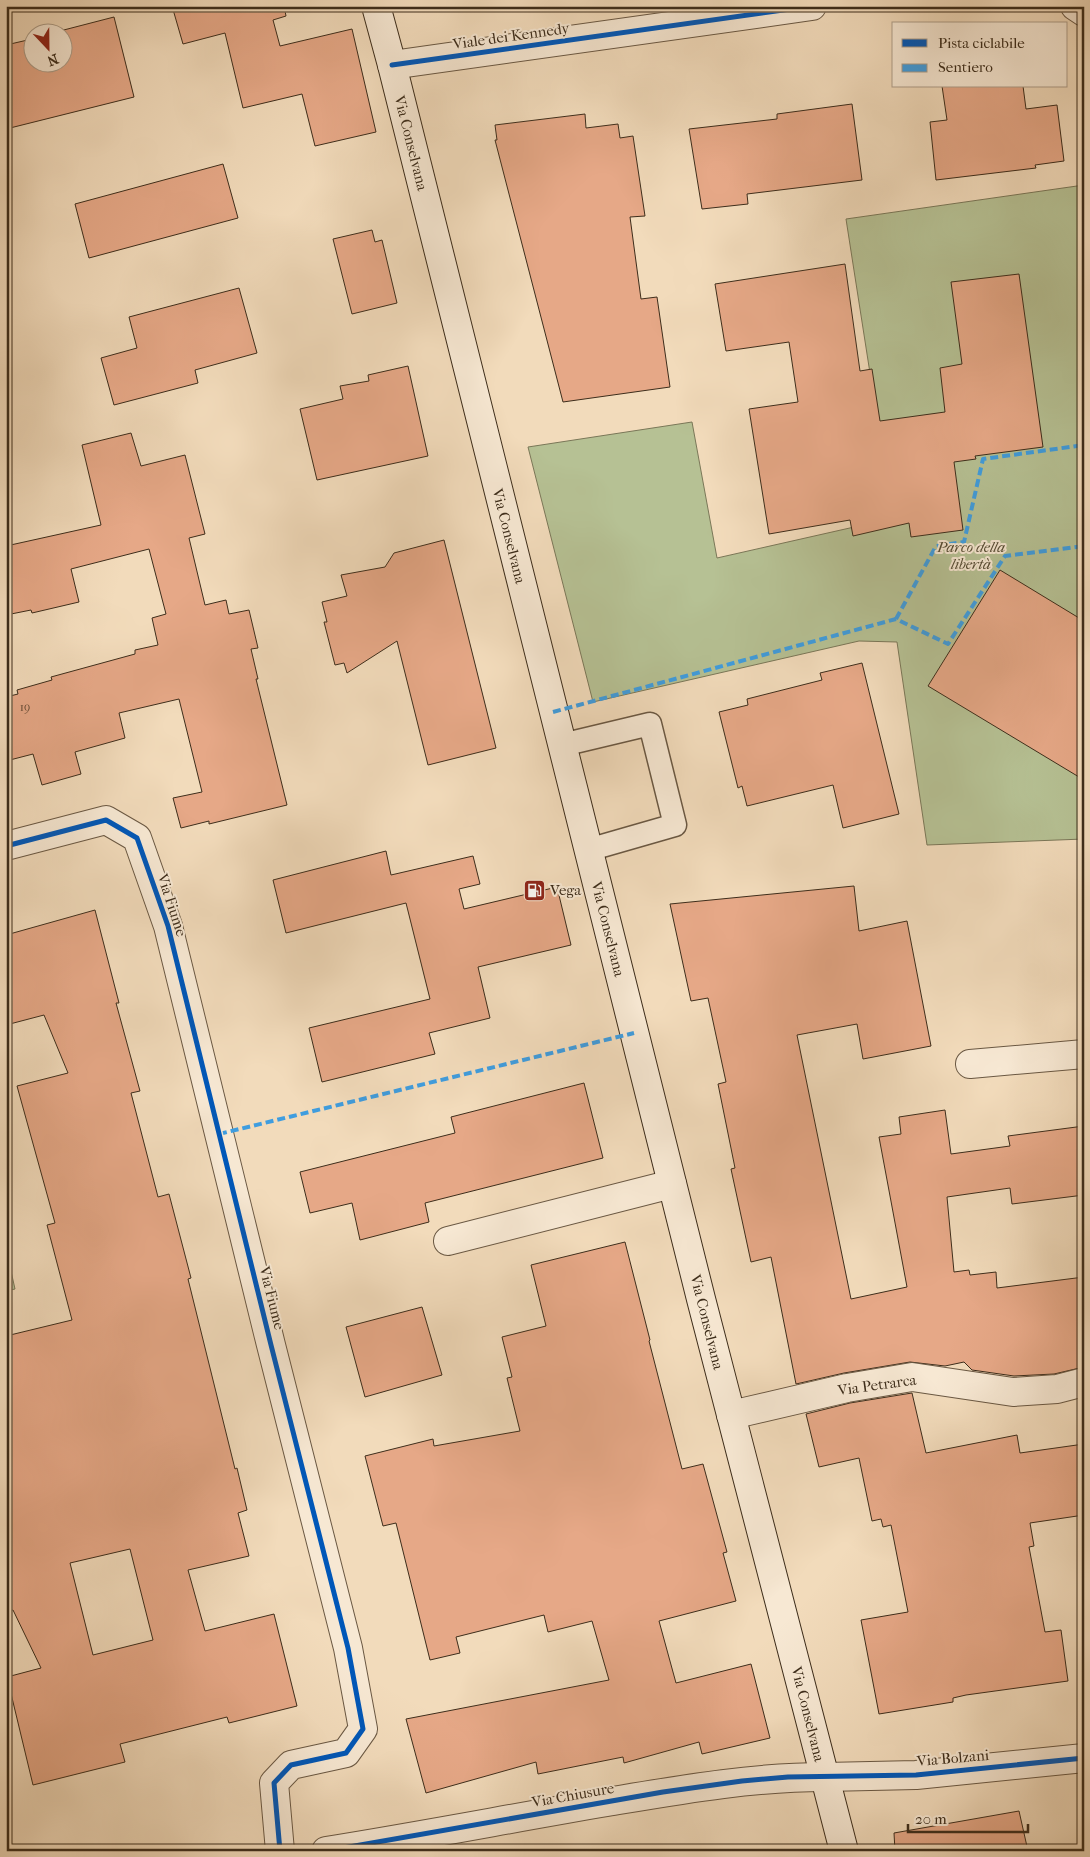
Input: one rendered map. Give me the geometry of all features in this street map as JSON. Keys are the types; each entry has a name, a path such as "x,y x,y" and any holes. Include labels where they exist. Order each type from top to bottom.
{"street":[{"name":"Via Conselvana","path":"376,6 672,1184 844,1851"},
{"name":"Viale dei Kennedy","path":"392,65 812,6"},
{"path":"1075,6 1084,12"},
{"name":"Via Fiume","path":"6,846 106,820 137,838 168,926 271,1346 348,1648 363,1729 346,1753 291,1765 274,1784 280,1851"},
{"path":"970,1064 1084,1054"},
{"path":"448,1241 672,1184"},
{"name":"Via Petrarca","path":"731,1415 847,1388 912,1377 1013,1392 1057,1389 1084,1382"},
{"name":"Via Bolzani","path":"825,1777 916,1775 1084,1758"},
{"name":"Via Chiusure","path":"326,1851 663,1792 732,1782 788,1777 825,1777"}],"lane":[{"path":"562,745 650,724 675,825 588,850"}],"green space":[{"name":"Parco della libertà","path":"1084,185 1084,839 927,845 897,642 859,641 593,702 528,447 692,422 717,558 863,525 884,463 846,219"},
{"path":"6,1249 15,1289 6,1291"}],"building":[{"path":"172,6 284,6 286,16 273,20 280,46 352,29 376,132 315,146 302,94 243,108 225,33 183,44"},
{"path":"114,17 134,97 6,129 6,45 22,41 22,72 72,72 72,28"},
{"path":"942,88 1023,88 1026,109 1057,105 1064,161 1035,165 1036,168 936,180 930,122 947,120"},
{"path":"852,104 862,180 747,194 748,204 702,209 689,129 777,119 777,114"},
{"path":"585,114 586,128 618,124 620,138 633,136 645,216 630,217 641,299 657,297 670,387 563,402 495,140 497,140 495,125"},
{"path":"223,164 238,218 89,258 75,204"},
{"path":"372,230 375,242 382,240 397,303 352,314 333,239"},
{"path":"845,264 860,371 872,369 880,421 945,412 940,368 962,364 951,282 1019,274 1043,447 975,456 976,459 954,462 963,530 911,537 909,523 853,536 850,520 769,534 749,409 798,402 789,342 726,351 715,284"},
{"path":"239,288 257,353 195,370 198,383 114,405 101,358 137,348 129,317"},
{"path":"408,366 428,456 317,480 300,409 343,399 340,386 369,381 368,375"},
{"path":"131,433 141,466 185,455 205,534 189,538 205,605 226,600 229,614 249,610 258,648 251,649 258,679 256,679 287,805 209,824 209,821 181,828 173,798 202,792 179,699 119,713 125,738 75,752 81,774 42,785 33,754 6,761 6,697 18,694 17,690 52,680 51,677 135,654 135,650 158,645 152,618 166,614 149,549 71,569 79,602 32,613 31,610 6,615 6,546 101,525 82,445"},
{"path":"444,540 496,748 428,765 397,641 347,673 344,663 335,665 324,622 327,622 322,602 347,596 341,575 385,567 394,553"},
{"path":"1000,570 1084,621 1084,780 928,686"},
{"path":"862,663 899,814 843,828 833,785 747,806 742,786 738,788 719,712 748,705 747,699 822,680 820,673"},
{"path":"386,851 391,875 473,856 480,884 459,889 464,909 557,887 571,945 478,967 490,1018 429,1033 435,1054 322,1082 309,1028 430,999 406,903 286,933 273,880"},
{"path":"854,886 859,931 907,921 931,1046 863,1059 857,1024 797,1035 851,1299 907,1287 879,1137 901,1134 899,1117 945,1110 951,1154 1010,1146 1008,1136 1084,1126 1084,1195 1012,1204 1010,1188 947,1197 954,1272 969,1270 970,1275 996,1272 997,1288 1084,1277 1084,1367 1054,1374 1014,1376 972,1370 964,1362 945,1366 910,1362 844,1373 796,1384 771,1257 751,1262 731,1169 735,1168 718,1084 726,1082 708,998 691,1001 670,904"},
{"path":"95,910 119,1003 116,1003 140,1091 131,1093 158,1197 169,1194 191,1278 188,1279 247,1510 238,1513 249,1556 188,1570 205,1631 274,1614 297,1706 229,1723 227,1717 120,1744 125,1762 33,1785 7,1677 41,1668 13,1610 6,1612 6,1336 72,1320 47,1225 55,1223 17,1086 68,1073 44,1015 6,1025 6,935","holes":["130,1549 153,1640 93,1655 70,1563"]},
{"path":"584,1083 603,1158 425,1203 429,1222 360,1240 352,1203 310,1213 300,1172 455,1133 451,1117"},
{"path":"625,1242 682,1469 703,1464 727,1552 723,1553 736,1601 659,1621 676,1683 751,1664 770,1738 702,1754 699,1742 624,1763 623,1757 538,1774 536,1762 426,1793 406,1719 609,1680 592,1621 548,1632 544,1615 456,1637 460,1653 430,1660 396,1523 383,1526 365,1456 433,1439 434,1446 520,1431 507,1378 512,1377 502,1337 546,1326 531,1265"},
{"path":"422,1307 442,1375 365,1397 346,1327"},
{"path":"912,1393 926,1453 1017,1435 1020,1453 1084,1444 1084,1515 1030,1523 1034,1546 1029,1547 1045,1632 1061,1630 1068,1681 966,1695 953,1698 953,1702 879,1714 861,1620 908,1612 891,1525 883,1527 881,1519 872,1521 859,1458 819,1467 806,1414 850,1403"},
{"path":"1019,1811 1028,1851 895,1851 894,1833"}],"marked path":[{"path":"896,619 936,546 964,542 983,459 1084,445"},
{"path":"553,712 896,619 948,644 1005,556 1084,546"},
{"path":"219,1134 634,1033"}],"cycle path":[{"path":"392,65 812,6"},
{"path":"6,846 106,820 137,838 168,926 348,1648 363,1729 346,1753 291,1765 274,1783 280,1851"},
{"path":"326,1851 663,1792 742,1781 788,1777 916,1775 1084,1758"}],"place":[{"name":"Vega","path":"534,890"}]}
